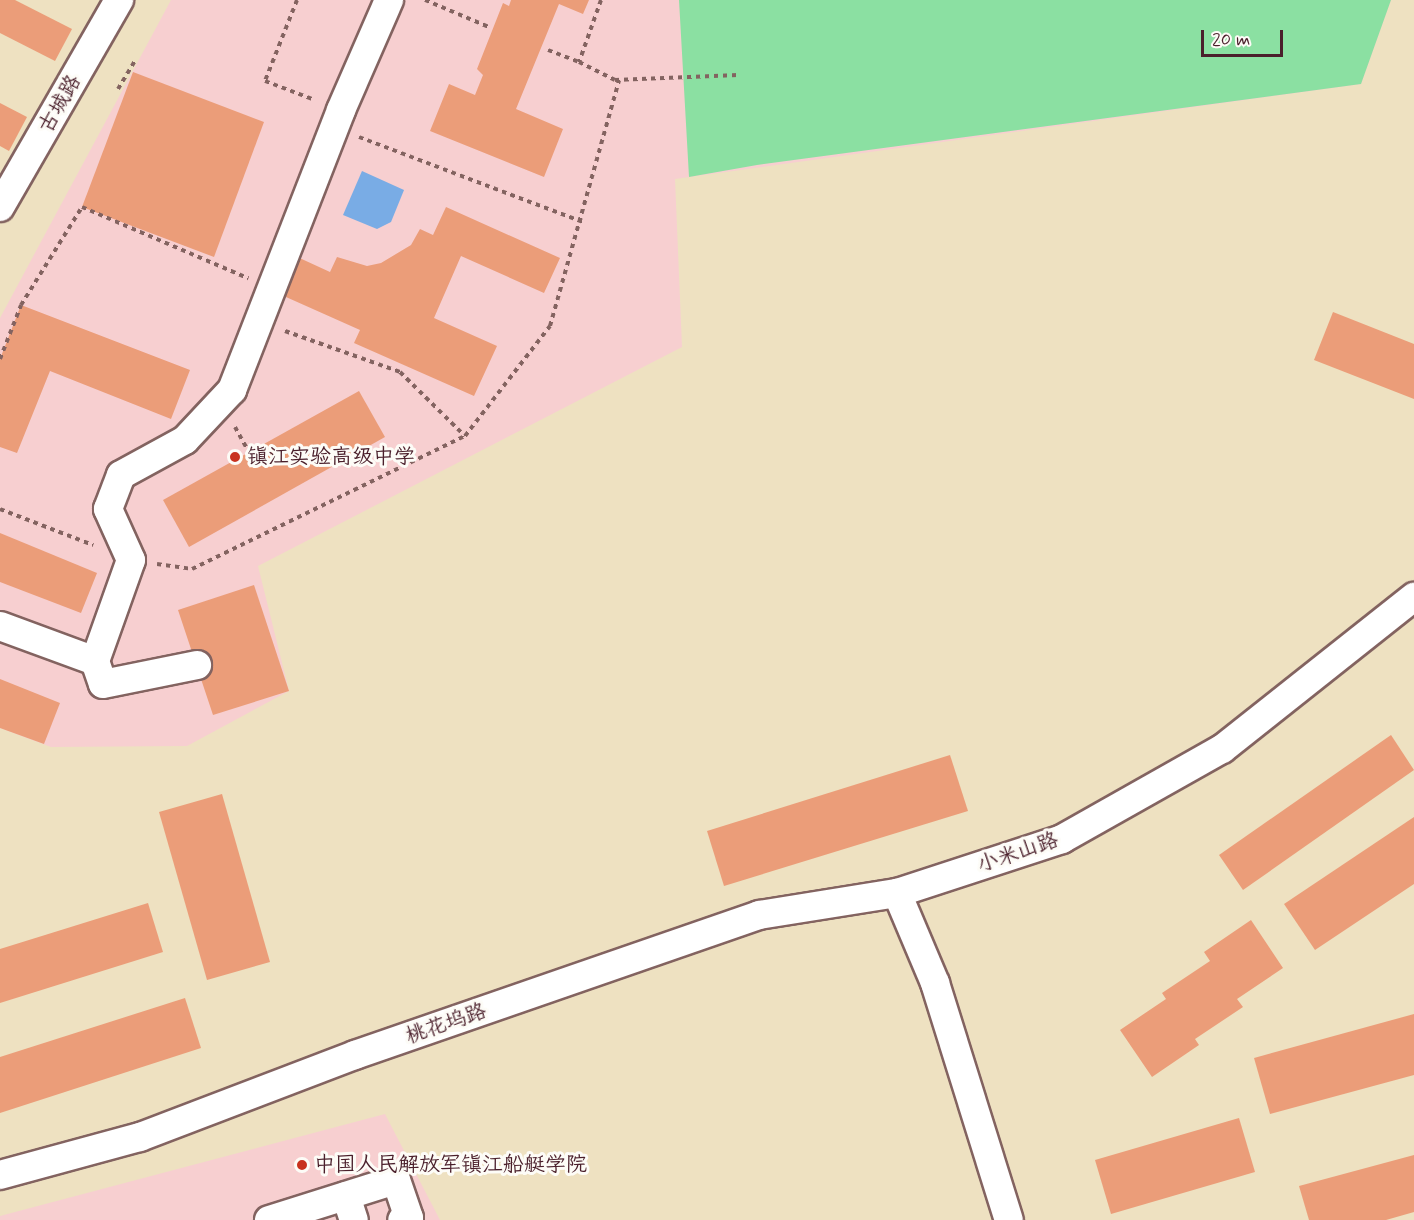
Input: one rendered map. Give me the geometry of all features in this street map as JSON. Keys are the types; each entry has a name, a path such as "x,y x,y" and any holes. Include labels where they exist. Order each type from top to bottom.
{"street":[{"name":"古城路","path":"0,207 119,0"},
{"path":"197,665 103,684 95,661 131,560 108,509 122,475 185,440 232,390 261,323 271,287 338,119 389,0"},
{"name":"小米山路","path":"897,893 1062,839 1222,749 1414,597"},
{"path":"0,626 95,661"},
{"path":"897,893 935,983 1009,1220"},
{"name":"桃花坞路","path":"0,1175 140,1137 355,1055 759,915 897,893"},
{"path":"269,1220 350,1208 396,1180 409,1218 402,1220"}],"path":[{"path":"297,0 265,81 338,119 583,222"},
{"path":"425,0 489,27"},
{"path":"579,62 600,0"},
{"path":"548,50 619,80 738,75"},
{"path":"118,90 136,59"},
{"path":"0,509 131,560 192,569 465,436 550,326 583,222 619,80"},
{"path":"0,359 21,305 82,207 271,287"},
{"path":"261,323 400,372 465,436"}],"shaded area":[{"name":"镇江实验高级中学","path":"171,0 1391,0 1361,84 675,179 682,347 258,566 289,691 187,746 51,747 0,728 0,318"},
{"name":"中国人民解放军镇江船艇学院","path":"385,1114 440,1220 0,1220 0,1216"}],"green space":[{"path":"679,0 1391,0 1361,84 757,165 689,177"}],"water":[{"path":"362,171 404,190 391,222 377,229 343,215"}],"building":[{"path":"0,0 15,0 72,29 55,61 0,33"},
{"path":"511,0 589,0 583,14 559,4 516,109 563,129 544,177 430,131 449,84 475,95 483,75 477,69 503,3 509,6"},
{"path":"133,72 264,122 214,257 82,207"},
{"path":"0,103 27,117 9,151 0,146"},
{"path":"446,207 560,258 544,293 461,256 434,318 497,346 474,396 354,343 360,330 277,293 293,255 330,272 337,257 367,266 381,263 411,245 420,229 433,235"},
{"path":"21,305 190,370 171,419 50,371 17,453 0,447 0,359"},
{"path":"1333,312 1414,344 1414,399 1314,360"},
{"path":"359,391 385,437 189,547 163,500"},
{"path":"0,533 97,573 81,613 0,582"},
{"path":"254,585 289,691 213,715 178,610"},
{"path":"0,679 60,703 44,744 0,728"},
{"path":"1391,735 1414,770 1243,890 1219,855"},
{"path":"950,755 968,811 724,886 707,831"},
{"path":"222,794 270,962 207,980 159,812"},
{"path":"1414,817 1414,884 1315,950 1284,904"},
{"path":"148,903 163,952 0,1003 0,949"},
{"path":"1251,920 1283,968 1237,999 1243,1007 1195,1039 1199,1045 1152,1077 1120,1030 1166,999 1162,993 1210,961 1204,952"},
{"path":"185,998 201,1048 0,1113 0,1057"},
{"path":"1414,1014 1414,1075 1270,1114 1254,1058"},
{"path":"1239,1118 1255,1172 1111,1214 1095,1160"},
{"path":"1414,1155 1414,1212 1386,1220 1309,1220 1299,1186"}],"place":[{"name":"镇江实验高级中学","path":"235,457"},
{"name":"中国人民解放军镇江船艇学院","path":"302,1165"}]}
